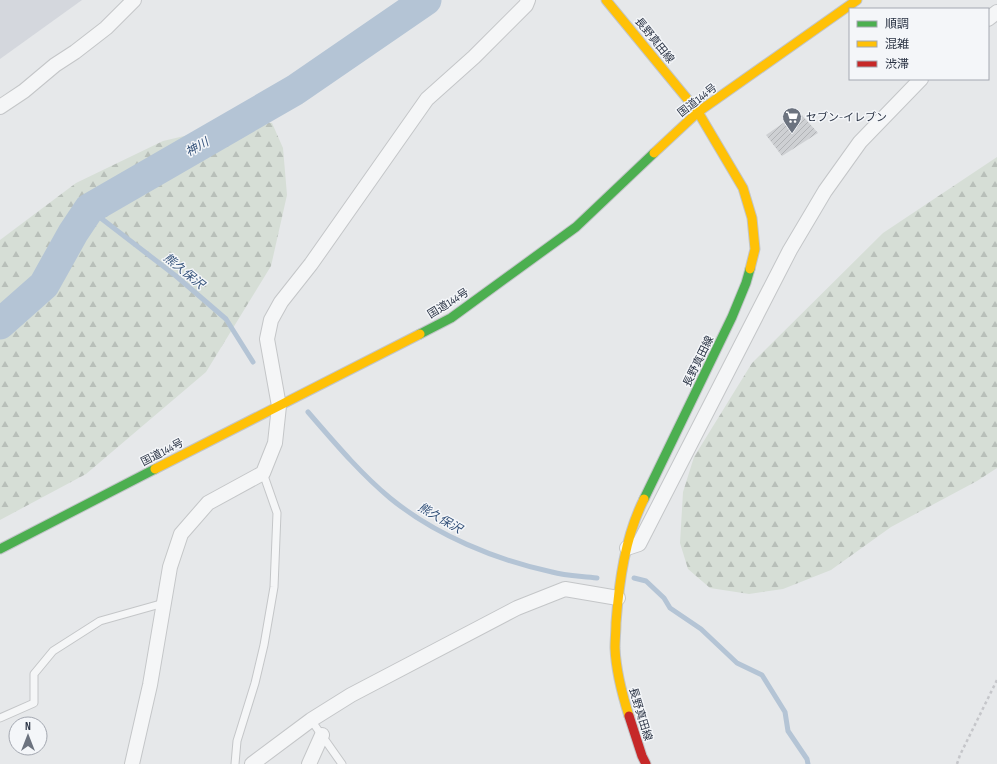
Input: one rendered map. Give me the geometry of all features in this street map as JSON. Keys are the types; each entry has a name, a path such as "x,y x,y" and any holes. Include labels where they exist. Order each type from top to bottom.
{"main road":[{"name":"長野真田線","path":"606,0 698,112 743,188 752,218 755,250 746,283 732,317 639,509 626,548 618,598 615,648 621,692 646,764"},
{"name":"国道144号","path":"0,549 46,524 451,318 576,227 698,112 857,0"}],"street":[{"path":"0,108 106,28 134,0"},
{"path":"132,764 150,685 170,567 181,534 208,503 263,473 275,444 279,406 267,339 270,320 281,302 311,264 427,99 474,57 526,4 528,0"},
{"path":"989,18 997,12"},
{"path":"626,548 639,544 786,256 825,191 860,142 920,80"},
{"path":"252,764 311,720 351,695 510,612 565,588 618,598"},
{"path":"309,764 322,735"}],"lane":[{"path":"235,764 237,741 255,683 264,645 274,587 277,513 263,473"},
{"path":"0,718 34,703 34,674 53,651 100,621 164,603"},
{"path":"311,720 342,764"}],"path":[{"path":"957,764 997,680"}],"shaded area":[{"path":"0,0 82,0 0,59"}],"green space":[{"path":"248,121 272,123 283,148 287,195 271,266 206,372 86,474 0,520 0,240 76,183 163,141"},
{"path":"997,157 997,468 977,481 891,527 831,570 783,589 749,594 710,588 688,569 680,543 683,492 694,457 752,363 883,233"}],"building":[{"name":"セブン-イレブン","path":"799,112 818,133 782,156 766,135"}],"waterway":[{"name":"神川","path":"0,324 44,285 73,233 89,209 295,90 426,0"},
{"name":"熊久保沢","path":"89,209 176,276 226,319 253,362"},
{"name":"熊久保沢","path":"308,412 368,478 390,498 446,535 509,561 557,573 597,578"},
{"name":"熊久保沢","path":"634,578 646,581 664,598 670,608 701,629 737,663 762,675 785,712 788,731 807,759 808,764"}],"traffic: fast":[{"path":"420,334 451,318 576,227 654,153"},
{"path":"644,499 732,317 750,269"},
{"path":"0,549 155,469"}],"traffic: slow":[{"path":"606,0 698,112 743,188 752,218 755,249 750,269"},
{"path":"654,153 698,112 857,0"},
{"path":"155,469 420,334"},
{"path":"629,716 618,674 615,648 616,623 624,560 632,529 644,499"}],"traffic: jam":[{"path":"629,716 646,764"}],"place":[{"name":"セブン-イレブン","path":"792,134"}]}
